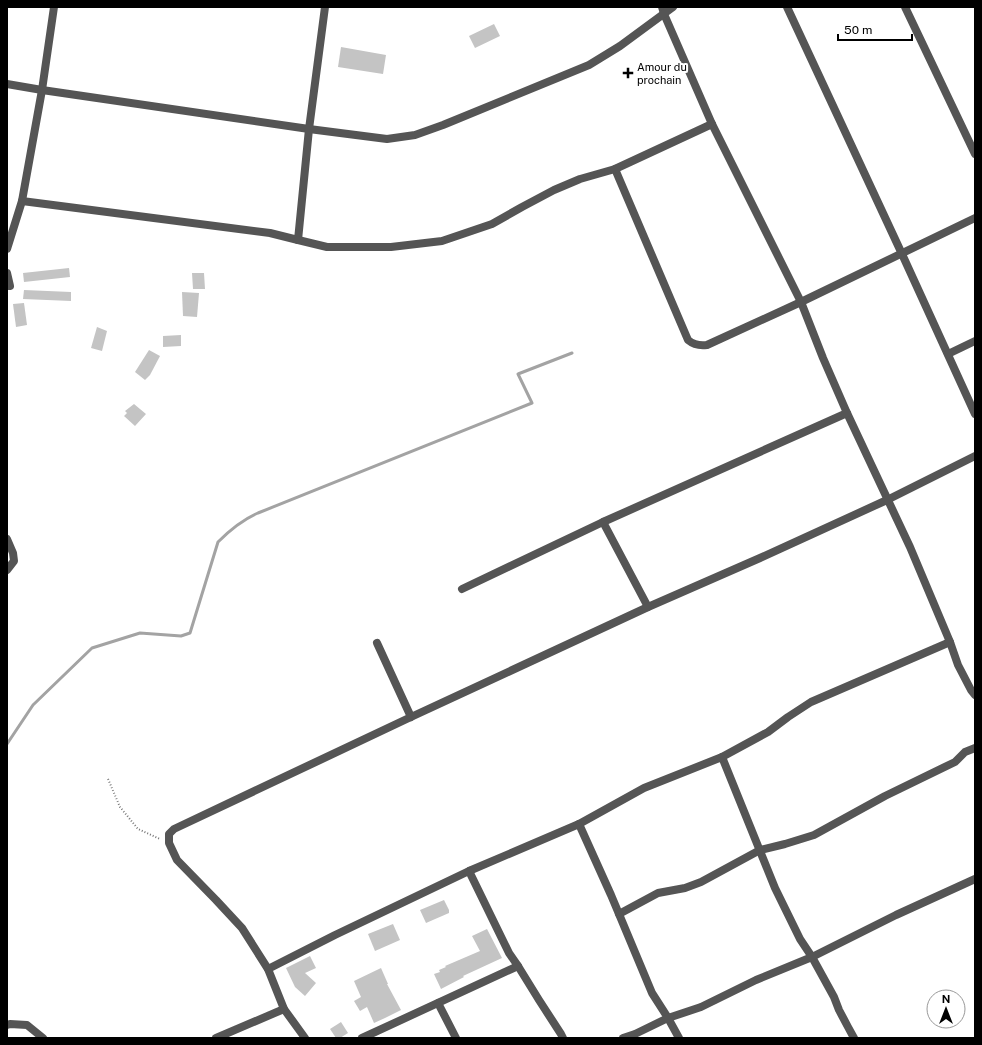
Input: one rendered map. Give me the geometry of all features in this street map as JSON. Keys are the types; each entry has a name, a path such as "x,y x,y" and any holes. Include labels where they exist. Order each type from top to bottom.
{"street":[{"path":"7,249 22,202 42,90 54,7"},
{"path":"298,240 309,129 325,7"},
{"path":"7,84 309,129 387,139 415,135 443,125 589,65 620,46 663,11 673,7"},
{"path":"787,7 975,414"},
{"path":"904,7 975,154"},
{"path":"663,11 712,124 801,302 847,413 910,547 958,664 975,695"},
{"path":"22,202 48,204 270,233 327,247 391,247 442,241 492,224 554,190 580,179 615,169 712,124"},
{"path":"615,169 688,340 697,345 707,345 801,302 975,218"},
{"path":"7,273 10,286"},
{"path":"948,354 975,341"},
{"path":"462,589 603,522 847,413"},
{"path":"305,1038 284,1009 268,969 242,928 177,860 168,843 169,834 174,829 648,607 887,500 975,456"},
{"path":"603,522 648,607"},
{"path":"7,539 13,553 14,561 7,570"},
{"path":"268,969 468,871 579,824 644,788 722,757 768,732 811,702 950,642"},
{"path":"377,643 411,717"},
{"path":"619,914 658,893 685,888 701,882 760,850 814,835 885,796 955,762 965,752 975,748"},
{"path":"722,757 778,894 800,939 812,957 834,997 854,1038"},
{"path":"579,824 611,894 652,993 679,1038"},
{"path":"468,871 509,953 563,1038"},
{"path":"623,1038 635,1034 668,1018 701,1007 756,980 812,957 903,911 975,879"},
{"path":"362,1038 518,966"},
{"path":"438,1002 456,1038"},
{"path":"216,1038 284,1009"},
{"path":"7,1025 27,1025 43,1038"}],"path":[{"path":"108,779 120,807 138,829 168,843"}],"building":[{"path":"494,24 500,36 475,48 469,36"},
{"path":"341,47 386,55 383,74 338,67"},
{"path":"69,268 70,277 24,282 23,273"},
{"path":"192,273 204,273 205,289 193,289"},
{"path":"24,290 71,292 71,301 23,299"},
{"path":"182,292 199,293 197,317 183,316"},
{"path":"24,303 27,325 16,327 13,304"},
{"path":"97,327 107,331 102,351 91,348"},
{"path":"181,335 181,346 163,347 163,336"},
{"path":"149,350 160,356 150,375 145,380 135,372"},
{"path":"134,404 146,414 135,426 124,416 127,413 125,411"},
{"path":"444,900 449,913 426,923 420,910"},
{"path":"393,924 400,940 375,951 368,934"},
{"path":"487,929 502,958 463,976 464,977 441,989 434,974 440,972 439,970 446,967 445,966 480,951 472,936"},
{"path":"310,956 316,968 305,973 316,983 305,996 295,987 286,968"},
{"path":"381,968 387,984 401,1010 374,1023 367,1007 360,1011 354,1001 361,997 354,981"},
{"path":"341,1022 348,1033 340,1038 336,1038 330,1029"}],"waterway":[{"path":"7,744 33,705 92,648 140,633 181,636 190,633 218,542 241,522 258,513 532,403 518,374 572,353"}],"place":[{"name":"Amour du prochain","path":"628,73"}]}
